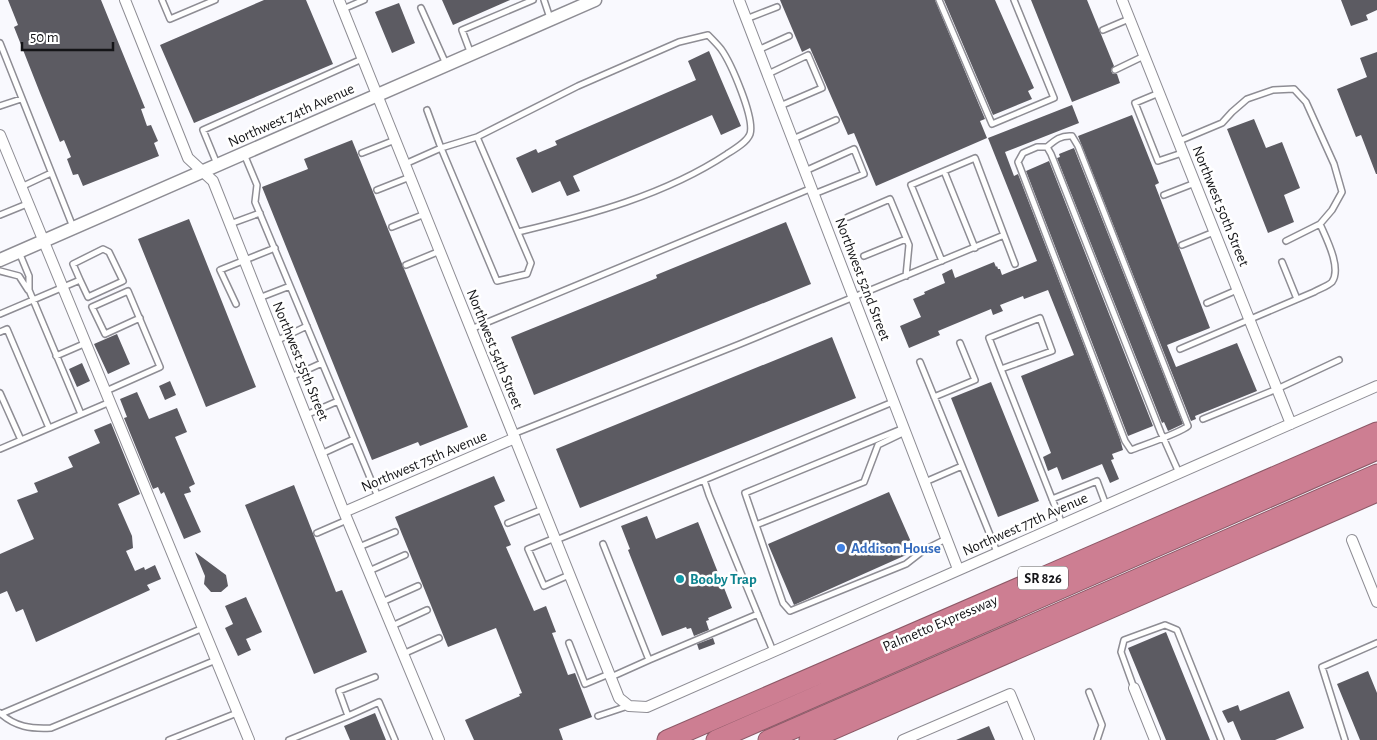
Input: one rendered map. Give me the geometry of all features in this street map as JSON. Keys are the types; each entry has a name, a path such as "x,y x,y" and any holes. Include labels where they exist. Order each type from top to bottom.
{"highway":[{"name":"Palmetto Expressway","path":"668,740 1377,432"},
{"path":"716,740 1377,450"},
{"path":"768,740 1377,474"},
{"path":"809,740 1377,492"}],"street":[{"name":"Northwest 55th Street","path":"125,0 188,158 213,181 346,516 439,740"},
{"name":"Northwest 74th Avenue","path":"0,260 550,19 577,4 595,0"},
{"name":"Northwest 52nd Street","path":"739,0 958,569"},
{"name":"Northwest 50th Street","path":"1122,0 1291,424"},
{"name":"Northwest 54th Street","path":"341,5 610,675 620,698 628,706"},
{"path":"0,135 249,740"},
{"name":"Northwest 77th Avenue","path":"628,706 647,706 1377,386"},
{"name":"Northwest 75th Avenue","path":"346,516 378,497 514,436"},
{"path":"1352,540 1377,602"},
{"path":"1134,688 1155,740"},
{"path":"903,740 1010,694 1029,740"}],"lane":[{"path":"162,0 170,19 216,0"},
{"path":"341,5 364,0"},
{"path":"471,54 462,30 533,0"},
{"path":"544,0 550,19"},
{"path":"940,0 992,124 1054,98 1014,0"},
{"path":"746,19 777,7"},
{"path":"421,8 446,65"},
{"path":"1103,30 1130,19"},
{"path":"405,164 441,148 477,137 578,86 679,42 708,34 721,49 734,73 751,120 750,135 738,147 708,167 651,193 573,219 518,232"},
{"path":"758,50 789,36"},
{"path":"0,44 73,227"},
{"path":"768,74 808,55 822,88 780,106"},
{"path":"1115,70 1145,56"},
{"path":"217,164 203,130 362,59"},
{"path":"1178,141 1222,123 1247,99 1273,90 1294,89 1306,102 1334,164 1342,192 1332,210 1320,224 1286,241"},
{"path":"1159,92 1135,103 1158,161 1183,152"},
{"path":"0,106 22,99"},
{"path":"427,110 496,281 527,274 531,263 477,137"},
{"path":"793,139 836,120"},
{"path":"1064,136 1072,136 1078,146 1188,426 1131,450 1125,441 1018,162 1023,153 1047,147 1064,136"},
{"path":"362,153 395,140"},
{"path":"1047,147 1179,473"},
{"path":"471,329 813,191 864,174 854,150 805,171"},
{"path":"244,153 257,185 255,202 378,497"},
{"path":"942,261 911,185 975,158 1015,264"},
{"path":"944,171 974,248"},
{"path":"21,187 51,173"},
{"path":"377,190 410,177"},
{"path":"1164,195 1195,183"},
{"path":"848,217 890,199 909,245 906,276"},
{"path":"0,215 28,204"},
{"path":"230,224 260,213"},
{"path":"392,227 424,214"},
{"path":"1180,349 1331,282 1336,272 1331,250 1320,224"},
{"path":"1182,245 1214,232"},
{"path":"514,436 1004,235"},
{"path":"864,256 906,239"},
{"path":"236,304 220,270 275,248"},
{"path":"103,249 109,252 122,281 88,297 80,280 73,264 103,249"},
{"path":"19,251 30,276 29,290"},
{"path":"406,265 440,251"},
{"path":"1282,262 1296,299"},
{"path":"0,271 20,276 29,290 81,414"},
{"path":"0,314 80,280"},
{"path":"259,298 290,286"},
{"path":"1207,303 1238,290"},
{"path":"106,391 160,367 140,318 128,291 92,307 105,334 140,318"},
{"path":"1001,369 1052,351 1040,318 989,338 1001,369 1052,500 1062,524"},
{"path":"276,341 307,326"},
{"path":"0,332 7,329 49,428"},
{"path":"56,356 86,343"},
{"path":"934,397 975,380 960,343"},
{"path":"1203,419 1277,389 1339,360"},
{"path":"920,362 997,552"},
{"path":"291,377 322,363"},
{"path":"0,393 21,440"},
{"path":"306,415 338,401"},
{"path":"0,449 110,402"},
{"path":"570,575 544,586 528,549 704,480 894,402"},
{"path":"756,525 864,482 878,446 904,430"},
{"path":"904,430 745,493 783,603 790,611 906,564 924,550 947,539"},
{"path":"322,454 354,439"},
{"path":"925,482 962,466"},
{"path":"704,480 773,651"},
{"path":"1052,500 1096,481 1106,505"},
{"path":"508,523 543,508"},
{"path":"317,533 346,516"},
{"path":"359,547 395,532"},
{"path":"603,544 649,660"},
{"path":"369,571 405,555"},
{"path":"382,602 418,586"},
{"path":"392,626 427,610"},
{"path":"569,643 585,684 649,660 758,614"},
{"path":"1134,688 1122,652 1124,640 1165,625 1177,630 1221,740"},
{"path":"203,628 1,714 9,721 33,729 51,728 216,660"},
{"path":"403,654 439,638"},
{"path":"1345,740 1322,667 1377,642"},
{"path":"348,716 339,691 375,677"},
{"path":"1089,692 1102,725 1097,740"},
{"path":"289,740 379,702 395,740"},
{"path":"598,716 628,706"},
{"path":"169,740 238,712"}],"building":[{"path":"8,0 101,0 145,108 141,109 147,126 151,125 158,141 154,143 159,156 83,186 78,174 73,175 67,159 71,157 64,140 60,142 40,93 14,27 18,25"},
{"path":"264,0 306,0 333,64 194,123 160,45"},
{"path":"442,0 510,0 453,25"},
{"path":"780,0 935,0 985,119 980,121 987,138 876,186 854,133 848,135 810,48 802,52"},
{"path":"944,0 995,0 1034,88 1028,91 1032,99 993,115"},
{"path":"1031,0 1087,0 1114,66 1111,71 1113,74 1117,74 1120,83 1072,102"},
{"path":"1341,0 1377,0 1377,10 1366,15 1368,20 1351,26"},
{"path":"399,3 415,43 392,53 375,12"},
{"path":"709,51 741,126 721,135 712,115 573,176 580,191 567,196 560,181 532,193 516,158 536,149 538,153 557,145 555,141 696,80 688,61"},
{"path":"1377,52 1376,174 1361,135 1356,137 1337,89 1367,77 1360,58"},
{"path":"1072,105 1079,123 1005,152 1014,176 1018,174 1120,439 1123,450 1112,454 1114,459 1111,460 1119,479 1110,483 1102,464 1062,480 1057,467 1048,471 1043,457 1051,453 1021,376 1074,355 1048,290 1024,299 1023,296 1000,305 1003,311 993,315 991,309 938,331 940,335 909,348 900,326 921,317 913,299 945,283 942,274 952,269 955,278 994,262 1002,275 1037,261 988,138"},
{"path":"1132,115 1159,183 1155,185 1210,328 1167,345 1176,367 1237,343 1257,391 1195,416 1196,419 1191,421 1078,136"},
{"path":"1254,119 1266,148 1282,142 1300,188 1284,195 1294,222 1268,233 1227,129"},
{"path":"352,140 468,427 420,446 418,442 372,460 262,187 308,169 304,159"},
{"path":"1074,148 1183,424 1168,431 1164,422 1162,423 1057,158 1060,157 1059,154"},
{"path":"1049,161 1153,426 1128,436 1026,171"},
{"path":"189,219 256,387 206,407 138,239"},
{"path":"786,222 811,284 534,395 511,337 657,278 656,275"},
{"path":"117,334 130,364 108,374 94,344"},
{"path":"832,337 856,398 580,508 556,449"},
{"path":"82,363 90,381 77,387 69,369"},
{"path":"170,381 176,395 165,400 159,386"},
{"path":"991,382 1039,501 998,517 951,398"},
{"path":"137,392 149,419 177,408 187,432 175,437 195,484 189,487 191,492 184,494 201,532 184,539 164,492 161,494 158,487 153,489 124,418 127,417 120,399"},
{"path":"111,423 140,494 118,504 132,536 133,548 126,551 135,571 144,567 145,570 155,565 161,579 147,585 150,590 36,642 23,609 16,612 7,591 0,594 0,554 34,539 17,500 38,492 34,483 73,467 68,457 100,443 94,430"},
{"path":"494,476 505,501 494,506 511,545 506,547 534,611 546,606 556,632 552,633 568,675 575,673 592,717 559,729 563,740 474,740 465,720 520,696 519,694 522,693 496,628 448,647 395,517"},
{"path":"294,485 336,592 342,590 367,652 314,674 245,505"},
{"name":"Addison House","path":"889,492 915,551 794,605 768,544"},
{"name":"Booby Trap","path":"647,516 656,539 698,522 732,608 708,618 709,620 706,621 709,630 694,636 691,628 687,629 686,627 662,636 628,550 630,549 621,526"},
{"path":"195,552 226,575 228,586 221,592 211,592 204,584 205,576"},
{"path":"246,597 262,632 246,639 251,650 238,656 225,628 233,624 225,606"},
{"path":"1166,632 1210,740 1166,740 1128,648"},
{"path":"713,638 715,644 699,650 697,644"},
{"path":"1368,671 1377,693 1377,740 1360,740 1337,684"},
{"path":"1289,691 1304,728 1275,740 1241,740 1233,721 1228,723 1222,711 1238,705 1240,711"},
{"path":"375,713 386,740 350,740 344,726"},
{"path":"989,726 995,740 956,740"}],"place":[{"name":"Addison House","path":"841,548"},
{"name":"Booby Trap","path":"680,579"}]}
